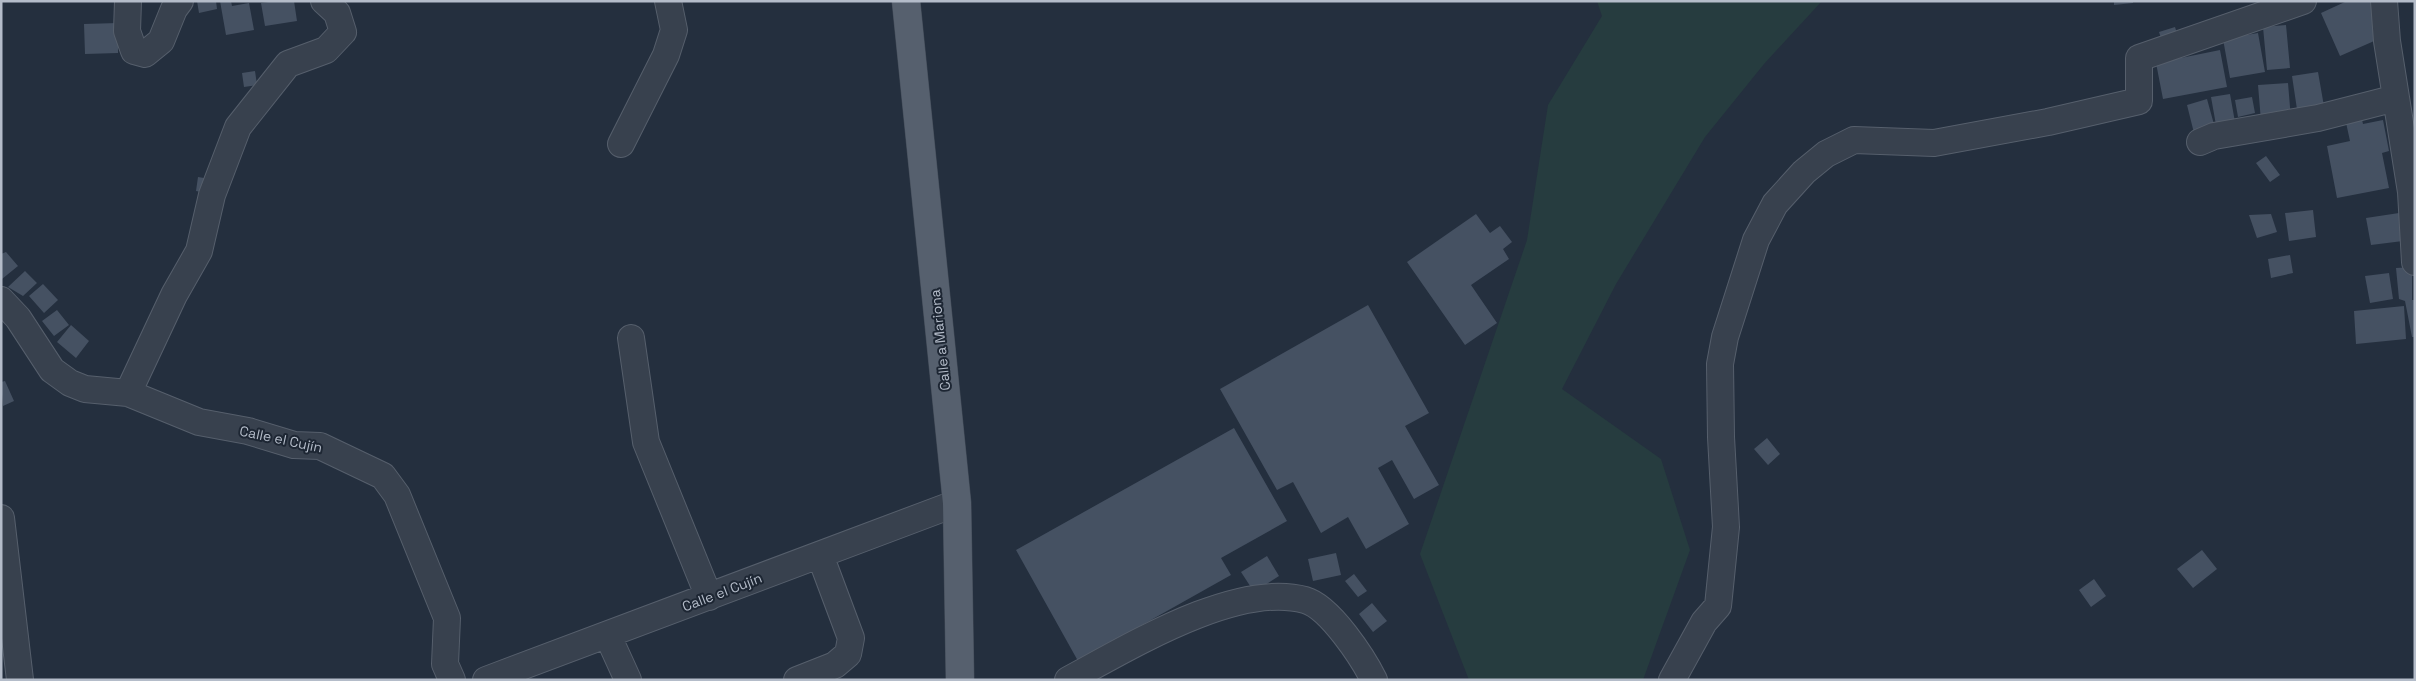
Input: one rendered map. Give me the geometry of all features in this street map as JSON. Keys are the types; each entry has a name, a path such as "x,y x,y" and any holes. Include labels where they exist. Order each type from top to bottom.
{"main road":[{"name":"Calle a Mariona","path":"906,1 956,504 960,680"}],"street":[{"path":"128,1 127,31 134,51 145,54 161,41 174,9 180,1"},
{"path":"128,393 174,295 199,251 212,195 238,127 288,64 326,50 343,32 338,13 324,1"},
{"path":"621,144 666,55 674,30 668,1"},
{"path":"1672,680 1704,622 1718,606 1726,527 1720,437 1720,373 1725,337 1756,240 1775,204 1804,172 1826,154 1854,140 1934,143 2048,122 2139,101 2140,58 2304,1"},
{"path":"2384,1 2387,41 2410,192 2414,262"},
{"path":"2200,142 2214,136 2318,118 2396,98"},
{"name":"Calle el Cujín","path":"1,300 18,318 52,370 63,379 85,389 128,393 199,422 248,431 294,444 320,446 383,476 397,495 447,618 445,664 452,680"},
{"path":"631,338 646,442 709,597"},
{"name":"Calle el Cujín","path":"486,680 608,636 956,504"},
{"path":"1,518 7,621 20,680"},
{"path":"797,680 835,665 848,654 851,638 820,555"},
{"path":"1068,680 1153,634 1208,610 1271,595 1307,600 1334,621 1364,659 1374,680"},
{"path":"608,636 628,680"}],"green space":[{"path":"1597,1 1822,1 1764,64 1705,137 1616,284 1562,389 1661,459 1690,550 1643,680 1469,680 1420,554 1527,240 1548,105 1602,16"}],"building":[{"path":"197,1 216,1 217,9 199,13"},
{"path":"220,1 231,1 232,6 249,3 254,30 226,35"},
{"path":"294,1 297,21 265,26 261,3"},
{"path":"2114,1 2133,1 2133,3 2114,5"},
{"path":"2347,1 2378,1 2381,38 2340,56 2321,13"},
{"path":"118,23 118,53 85,54 84,24"},
{"path":"2286,25 2290,68 2267,70 2263,27"},
{"path":"2175,27 2179,40 2163,45 2159,32"},
{"path":"2258,33 2265,72 2230,78 2223,39"},
{"path":"2220,50 2227,87 2163,99 2156,63"},
{"path":"255,71 257,85 244,87 242,73"},
{"path":"2318,72 2325,112 2298,116 2292,76"},
{"path":"2288,83 2291,119 2261,121 2258,85"},
{"path":"2230,94 2235,122 2216,125 2211,97"},
{"path":"2252,97 2255,113 2238,117 2235,100"},
{"path":"2207,99 2215,128 2194,133 2187,105"},
{"path":"2361,115 2363,124 2383,120 2389,151 2382,153 2389,188 2337,198 2327,146 2350,141 2345,118"},
{"path":"2266,156 2280,175 2270,182 2256,163"},
{"path":"198,177 210,179 207,193 196,191"},
{"path":"2313,210 2316,237 2289,241 2285,213"},
{"path":"2399,213 2403,241 2371,245 2366,218"},
{"path":"1476,214 1490,233 1500,226 1512,242 1503,249 1509,259 1471,285 1497,323 1465,345 1407,262"},
{"path":"2271,214 2277,232 2257,238 2249,215"},
{"path":"6,252 18,266 2,279 1,254"},
{"path":"2290,255 2293,273 2271,278 2268,259"},
{"path":"2412,267 2412,300 2415,300 2415,337 2412,337 2405,301 2399,299 2396,268"},
{"path":"25,271 37,283 23,296 8,287"},
{"path":"2389,273 2393,299 2370,303 2365,276"},
{"path":"43,284 58,300 44,313 29,296"},
{"path":"1368,305 1429,413 1405,426 1439,485 1414,499 1392,460 1378,468 1409,524 1366,549 1348,517 1321,533 1293,482 1277,490 1220,389"},
{"path":"2404,306 2406,339 2356,344 2354,311"},
{"path":"57,310 69,325 54,336 42,321"},
{"path":"71,325 89,341 76,358 57,342"},
{"path":"5,381 14,401 3,406 1,382"},
{"path":"1234,428 1287,521 1221,558 1231,575 1078,661 1016,550"},
{"path":"1767,438 1780,454 1768,465 1754,449"},
{"path":"2202,550 2217,569 2193,588 2177,569"},
{"path":"1336,553 1341,575 1313,581 1308,559"},
{"path":"1267,556 1279,576 1254,592 1241,572"},
{"path":"1354,574 1367,591 1358,597 1345,581"},
{"path":"2094,579 2106,596 2091,607 2079,590"},
{"path":"1372,603 1387,621 1373,632 1359,614"}]}
